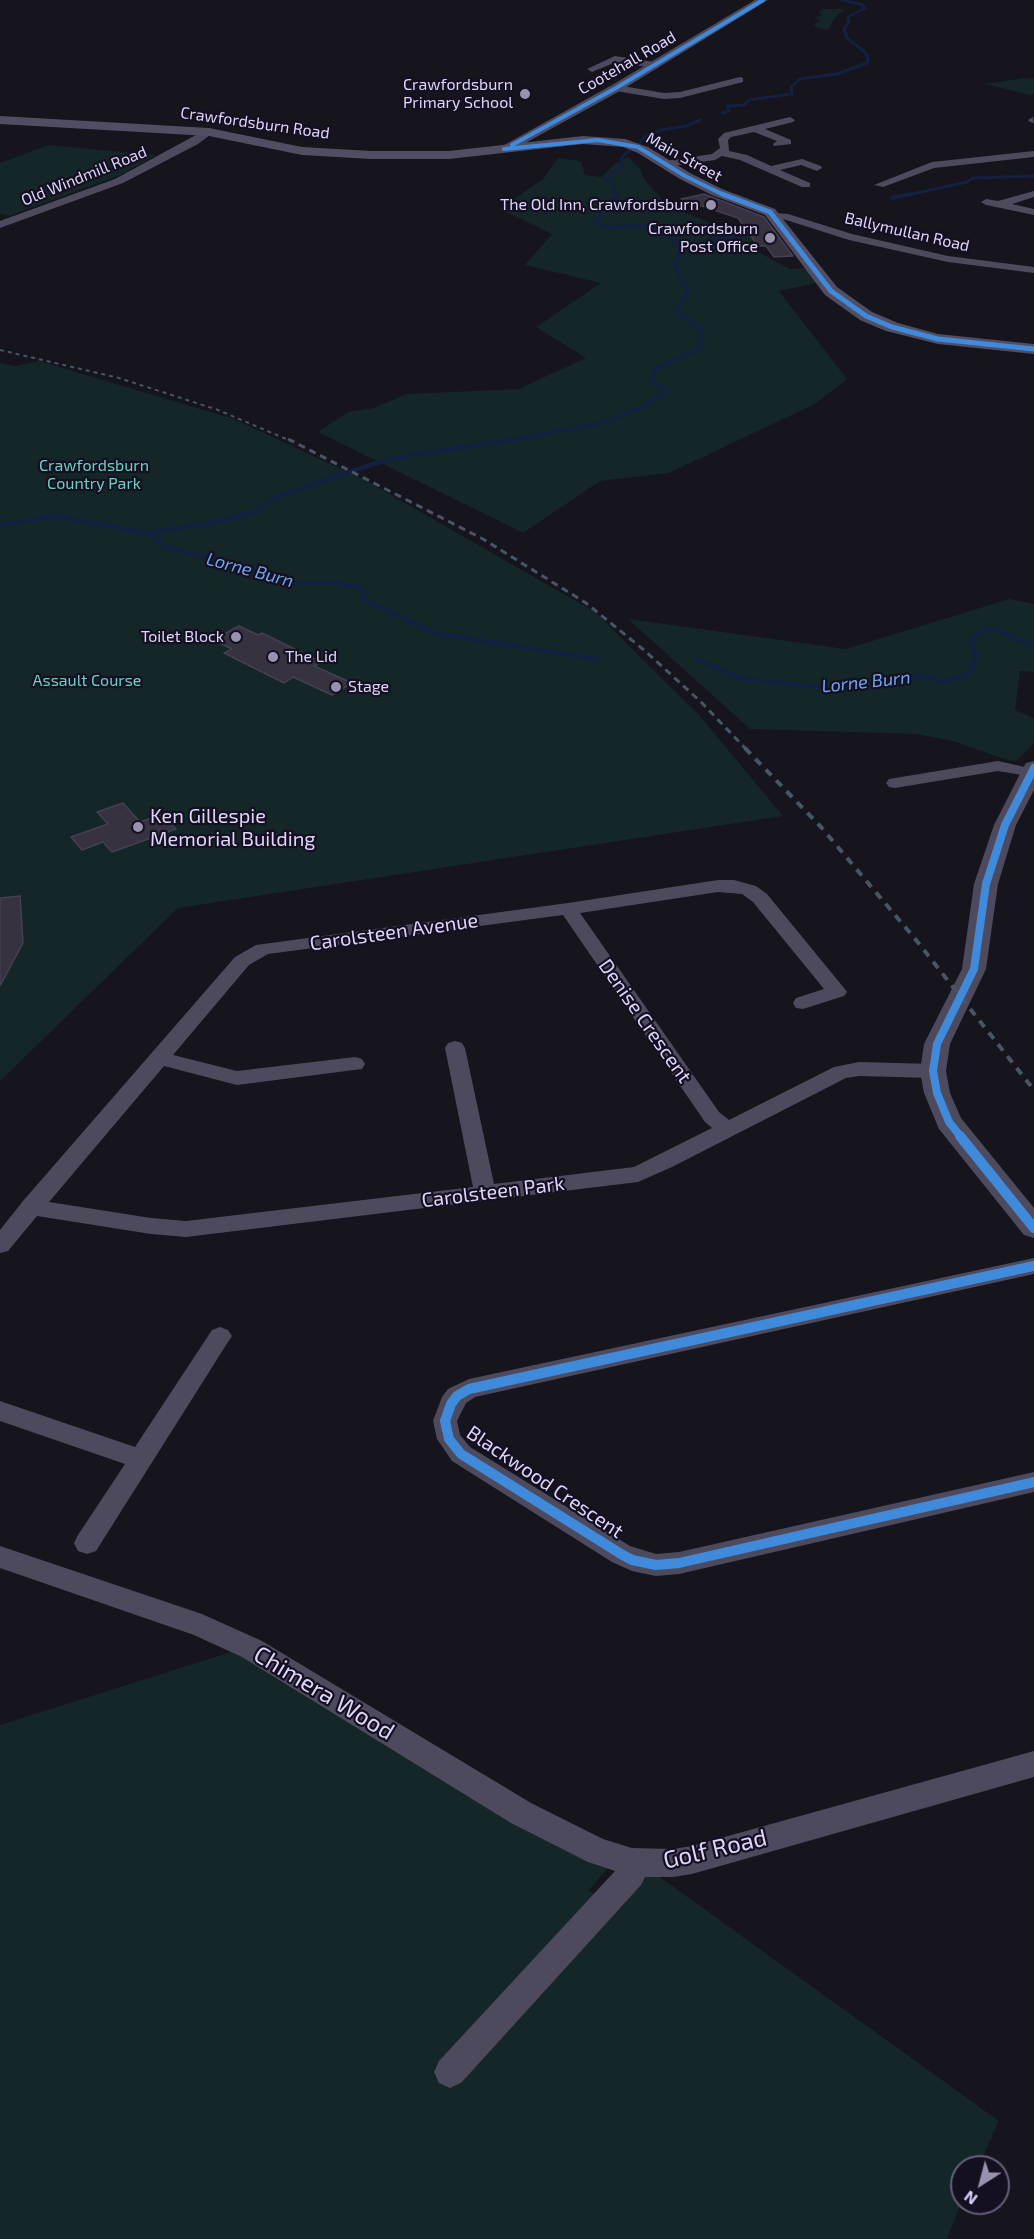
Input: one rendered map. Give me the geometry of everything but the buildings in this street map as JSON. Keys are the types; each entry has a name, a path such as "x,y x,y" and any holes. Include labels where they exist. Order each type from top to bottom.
{"main road":[{"name":"Crawfordsburn Road","path":"0,120 209,132 294,149 330,153 430,156 504,150"},
{"name":"Main Street","path":"504,150 583,140 605,140 638,147 717,192 775,216"},
{"path":"775,216 820,279 848,305 866,316 892,327 938,339 1034,349"}],"street":[{"name":"Cootehall Road","path":"504,150 654,66 763,0"},
{"path":"592,69 615,59 654,66"},
{"path":"616,88 664,96 680,95 740,80"},
{"path":"722,153 725,148 723,139 728,135 790,119"},
{"path":"756,129 786,142"},
{"name":"Old Windmill Road","path":"0,225 119,181 209,132"},
{"path":"665,164 706,159 722,153 743,157 806,185"},
{"path":"879,185 932,165 1034,154"},
{"path":"770,169 800,161 817,168"},
{"path":"1000,205 1034,194"},
{"path":"986,202 1034,212"},
{"name":"Ballymullan Road","path":"775,216 784,216 849,237 948,259 1034,270"},
{"path":"895,783 998,766 1032,770 1005,825 986,884 974,969 937,1044 933,1071 937,1094 949,1122 1034,1228"},
{"name":"Carolsteen Avenue","path":"0,1245 242,961 254,952 718,886 742,887 760,898 837,992 803,1003"},
{"name":"Denise Crescent","path":"568,909 712,1117 727,1130"},
{"path":"455,1048 485,1193"},
{"path":"159,1058 237,1077 355,1064"},
{"name":"Carolsteen Park","path":"31,1207 151,1226 186,1228 638,1174 841,1072 859,1069 933,1071"},
{"name":"Blackwood Crescent","path":"1034,1266 487,1384 469,1389 457,1396 451,1404 445,1421 449,1439 461,1454 621,1554 632,1560 656,1565 679,1563 1034,1482"},
{"path":"87,1543 220,1336"},
{"path":"0,1411 141,1459"},
{"name":"Chimera Wood","path":"0,1557 202,1626 252,1649 522,1813 598,1852 632,1862"},
{"name":"Golf Road","path":"632,1862 673,1863 692,1860 1034,1764"},
{"path":"450,2072 631,1875 632,1862"}],"green space":[{"path":"823,9 846,10 837,15 828,30 818,28 814,24 820,21 814,17 822,16 819,12"},
{"path":"1025,78 1034,79 1034,94 985,84"},
{"path":"48,145 156,155 118,176 9,216 0,213 0,163"},
{"path":"628,157 640,169 644,179 661,199 676,209 713,224 741,229 774,229 774,232 760,240 751,241 762,254 790,269 806,268 817,283 779,291 847,379 815,404 669,473 600,481 523,533 318,432 348,412 374,408 406,394 518,389 586,358 536,327 601,283 525,265 552,234 500,209 544,178 558,158 581,161 585,175 601,177 616,163"},
{"path":"39,361 234,419 365,480 595,612 700,716 783,816 178,908 0,1081 0,363 15,366"},
{"path":"1009,599 1034,604 1034,672 1020,671 1015,710 1034,718 1034,743 1016,761 953,741 916,734 750,729 628,619 846,649"},
{"path":"234,1651 609,1867 588,1891 617,1903 650,1870 999,2121 983,2155 950,2155 950,2215 956,2215 947,2239 0,2239 0,1725"}],"waterway":[{"path":"722,113 729,111 727,106 744,105 749,100 792,94 791,87 800,79 837,74 867,63 868,58 865,52 847,38 844,29 849,22 848,17 865,8 863,5 842,0"},
{"path":"640,143 644,137 661,130 686,126 700,120"},
{"path":"616,196 613,184 605,180 621,166 622,157 633,147"},
{"path":"903,196 967,182 973,178 1034,176"},
{"path":"506,441 603,423 647,405 667,391 652,382 655,369 700,348 702,331 675,310 689,292 678,275 675,264 680,253 680,244 672,240 668,234 645,226 606,227 596,222 608,203 618,198 616,194"},
{"path":"892,198 910,194"},
{"path":"681,247 757,232"},
{"path":"148,533 206,524 258,511 273,499 285,494 373,464 411,455 516,439"},
{"name":"Lorne Burn","path":"0,525 55,516 148,533"},
{"name":"Lorne Burn","path":"148,533 168,548 246,566 297,583 335,583 362,588 364,600 434,633 597,659"},
{"name":"Lorne Burn","path":"696,659 739,678 828,688 923,676 943,682 968,674 976,659 971,639 983,630 999,630 1017,640 1034,644"}],"railway":[{"path":"0,350 119,378 218,410 291,441"},
{"path":"288,439 483,539 586,603 644,650 701,702 746,749"},
{"path":"745,748 821,827 916,940 1034,1090"}],"cycle path":[{"path":"512,145 616,88 763,0"},
{"path":"504,149 598,140 638,147 685,176 717,192 770,212 831,291 866,316 892,327 938,339 1034,349"},
{"path":"1034,768 1005,825 986,884 974,969 937,1044 933,1071 937,1093 949,1122 1034,1228"},
{"path":"1034,1266 469,1389 457,1396 451,1404 445,1421 449,1439 461,1454 621,1554 632,1560 656,1565 679,1563 1034,1482"}],"place":[{"name":"Crawfordsburn Primary School","path":"525,94"},
{"name":"The Old Inn, Crawfordsburn","path":"711,205"},
{"name":"Crawfordsburn Post Office","path":"770,238"},
{"name":"Toilet Block","path":"236,637"},
{"name":"The Lid","path":"273,657"},
{"name":"Stage","path":"336,687"},
{"name":"Ken Gillespie Memorial Building","path":"138,827"}],"park label":[{"name":"Crawfordsburn Country Park","path":"94,475"},
{"name":"Assault Course","path":"87,681"}]}
